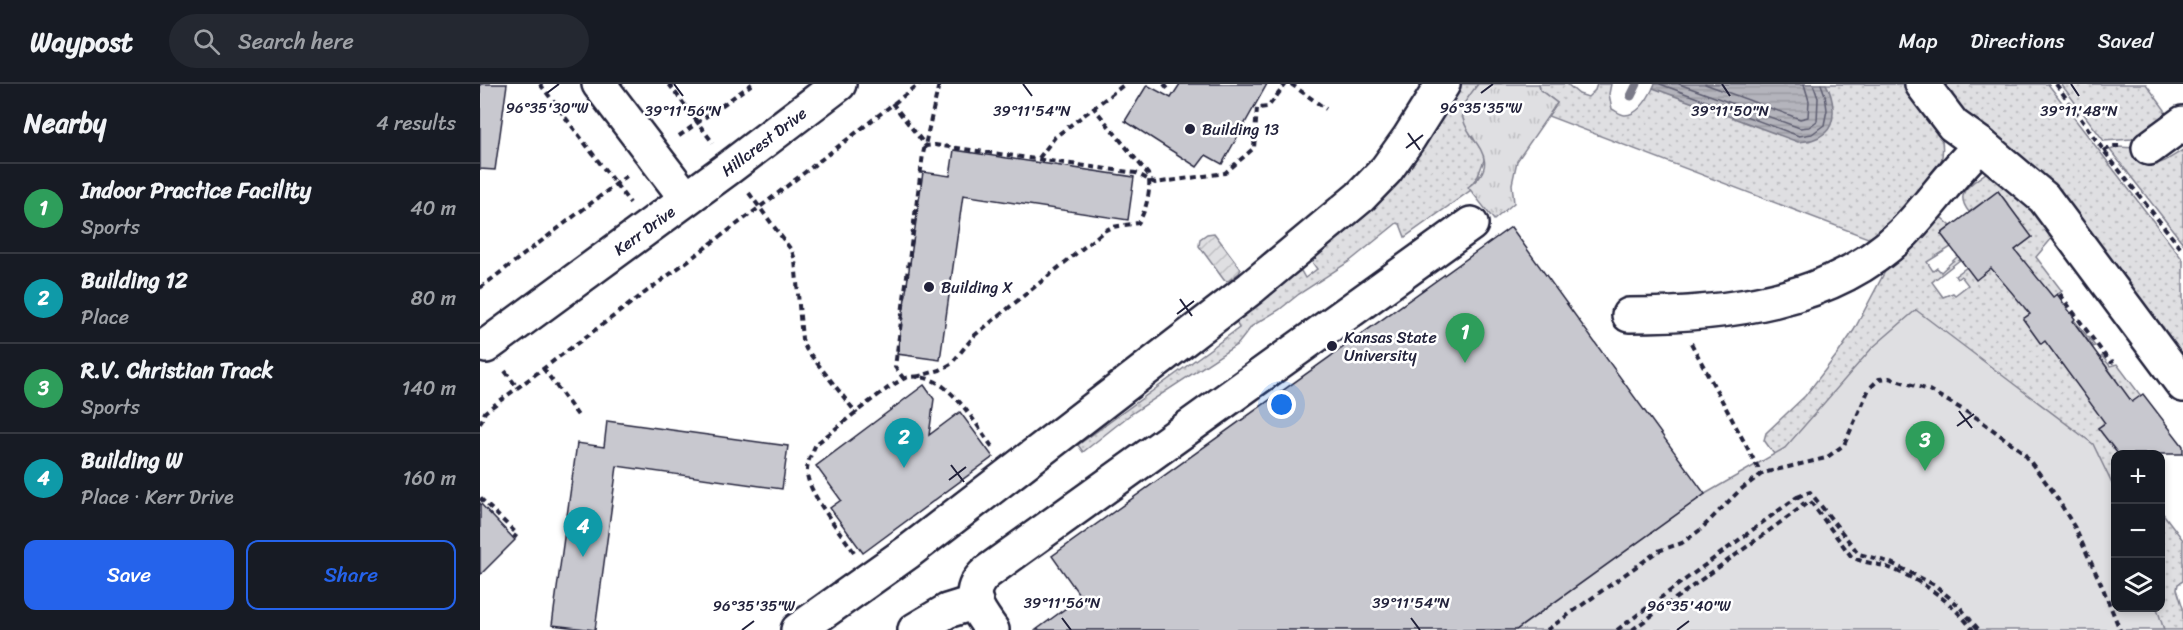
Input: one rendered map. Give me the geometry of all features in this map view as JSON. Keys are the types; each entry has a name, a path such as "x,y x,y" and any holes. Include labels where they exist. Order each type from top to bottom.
{"street":[{"name":"Kerr Drive","path":"486,346 686,198 599,84"},
{"name":"Hillcrest Drive","path":"686,198 840,84"},
{"path":"798,630 945,524 1251,288 1360,197 1386,170 1443,84"},
{"path":"1922,84 1953,125 1981,145 2044,198 2183,385"},
{"path":"2150,148 2183,123"},
{"path":"1629,315 1676,315 1749,306 1833,282 1872,260 1901,235 1932,202 1966,159 1981,145"},
{"path":"992,630 975,602 974,590 978,581 987,572 1471,224"},
{"path":"915,630 947,611 975,602"}],"path":[{"path":"540,84 648,227"},
{"path":"669,84 792,250 795,260 802,339 806,349 856,414"},
{"path":"480,288 698,122 752,84"},
{"path":"480,424 482,412 759,207 919,84"},
{"path":"904,379 896,367 923,154 939,84"},
{"path":"1038,158 1055,137 1125,84"},
{"path":"1164,84 1168,89"},
{"path":"926,146 935,145 1038,158 1136,173 1155,183 1225,173 1254,148 1257,108 1268,107 1286,84"},
{"path":"1291,84 1326,110"},
{"path":"2056,84 2104,151 2183,252"},
{"path":"892,103 926,146"},
{"path":"855,552 811,489 806,472 809,458 816,444 893,384 940,370 951,364 975,335 1104,231 1112,227 1138,223 1143,216 1148,174 1094,108"},
{"path":"2060,294 2072,306 2098,351 2111,362 2114,361"},
{"path":"1676,315 1762,475"},
{"path":"543,368 579,417"},
{"path":"915,377 928,378 943,386 962,405 993,448"},
{"path":"1547,630 1658,551 1682,543 1700,530 1740,490 1762,475 1826,458 1844,445 1869,389 1879,379 1889,378 1929,390 1977,418 2023,452 2054,493 2075,528 2120,630"},
{"path":"1617,630 1797,497 1810,492 1858,554 1889,561 1935,585 1958,605 1979,630"},
{"path":"1797,497 1803,504"},
{"path":"480,498 517,534 514,538"},
{"path":"1632,630 1808,501 1812,502 1854,558 1883,565 1921,583 1944,599 1973,630"}],"green space":[{"path":"1461,84 1478,84 1463,105 1471,136 1483,151 1484,160 1478,176 1469,187 1471,190 1405,237 1400,224 1397,223 1350,261 1252,326 1238,344 1131,414 1083,452 1078,445 1239,328 1234,318 1290,275 1301,271 1305,278 1317,269 1312,262 1317,255 1370,211 1396,181 1419,150"},
{"path":"1478,84 1539,84 1540,90 1557,103 1517,161 1512,184 1514,203 1494,220 1468,187 1480,176 1484,166 1483,156 1463,118 1464,105"},
{"path":"1539,84 1567,84 1579,94 1588,97 1597,84 1611,84 1609,94 1612,109 1625,115 1640,108 1655,84 1905,84 1929,115 1940,134 1943,145 1941,163 1936,180 1873,240 1548,116 1557,103 1540,90"},
{"path":"1939,84 2048,84 2183,260 2183,363 1974,129"},
{"path":"2061,84 2146,84 2165,110 2165,117 2143,136 2104,141"},
{"path":"2118,147 2136,148 2149,160 2158,163 2183,150 2183,243 2110,150"},
{"path":"1987,172 1997,178 2024,200 2053,237 2036,257 2062,291 2023,319 2041,344 2074,320 2095,346 2093,347 2076,325 2048,345 2088,399 2116,379 2100,358 2102,356 2110,366 2117,364 2141,396 2098,428 2115,450 2111,450 2111,564 1774,454 1764,440 1766,433 1805,396 1839,352 1854,330 1889,264 1934,219 1942,218 1951,226 1941,234 1951,247 1927,262 1933,271 1937,268 1941,272 1958,256 1961,259 1932,282 1943,297 1953,293 1955,295 1968,285 1961,276 1957,279 1955,276 1967,267 1976,279 2032,237 1998,191 1969,212 1963,194 1970,185"},
{"path":"1214,233 1241,269 1228,281 1224,280 1199,246 1200,239 1207,234"},
{"path":"1916,310 2093,444 2111,482 2111,612 2158,612 2164,630 1516,630 1705,494 1785,448 1872,348"},
{"path":"2165,516 2183,540 2183,581 2178,584 2177,589 2183,608 2183,630 2151,630 2138,612 2165,612"}],"water":[{"path":"1655,84 1826,84 1831,95 1832,122 1825,133 1819,137 1798,142 1653,88"}],"building":[{"path":"480,84 507,84 495,170 480,169"},
{"name":"Building 13","path":"1180,84 1267,84 1222,164 1206,155 1197,167 1125,121 1147,85 1171,98"},
{"name":"Building X","path":"954,150 1134,177 1128,220 963,195 940,360 897,354 923,172 950,176"},
{"path":"1998,191 2032,237 2015,250 2053,297 2057,294 2075,319 2073,321 2132,402 2143,394 2183,446 2183,454 2165,454 2165,450 2115,450 2098,428 2105,423 2045,341 2041,344 2023,319 2030,314 1991,268 1976,280 1941,234"},
{"path":"1511,227 1705,494 1516,630 1036,630 1081,597 1052,556"},
{"path":"924,385 934,399 929,435 960,412 993,457 863,553 830,508 841,500 816,466"},
{"path":"607,421 788,446 782,489 617,466 595,630 552,625 577,443 604,447"},
{"path":"480,503 515,540 480,575"}],"waterway":[{"path":"1631,96 1637,84"}],"place":[{"name":"Building 13","path":"1190,129"},
{"name":"Building X","path":"929,287"},
{"name":"Kansas State University","path":"1332,346"},
{"name":"Indoor Practice Facility","path":"1465,363"},
{"name":"Building 12","path":"904,468"},
{"name":"R.V. Christian Track","path":"1925,471"},
{"name":"Building W","path":"583,557"}]}
